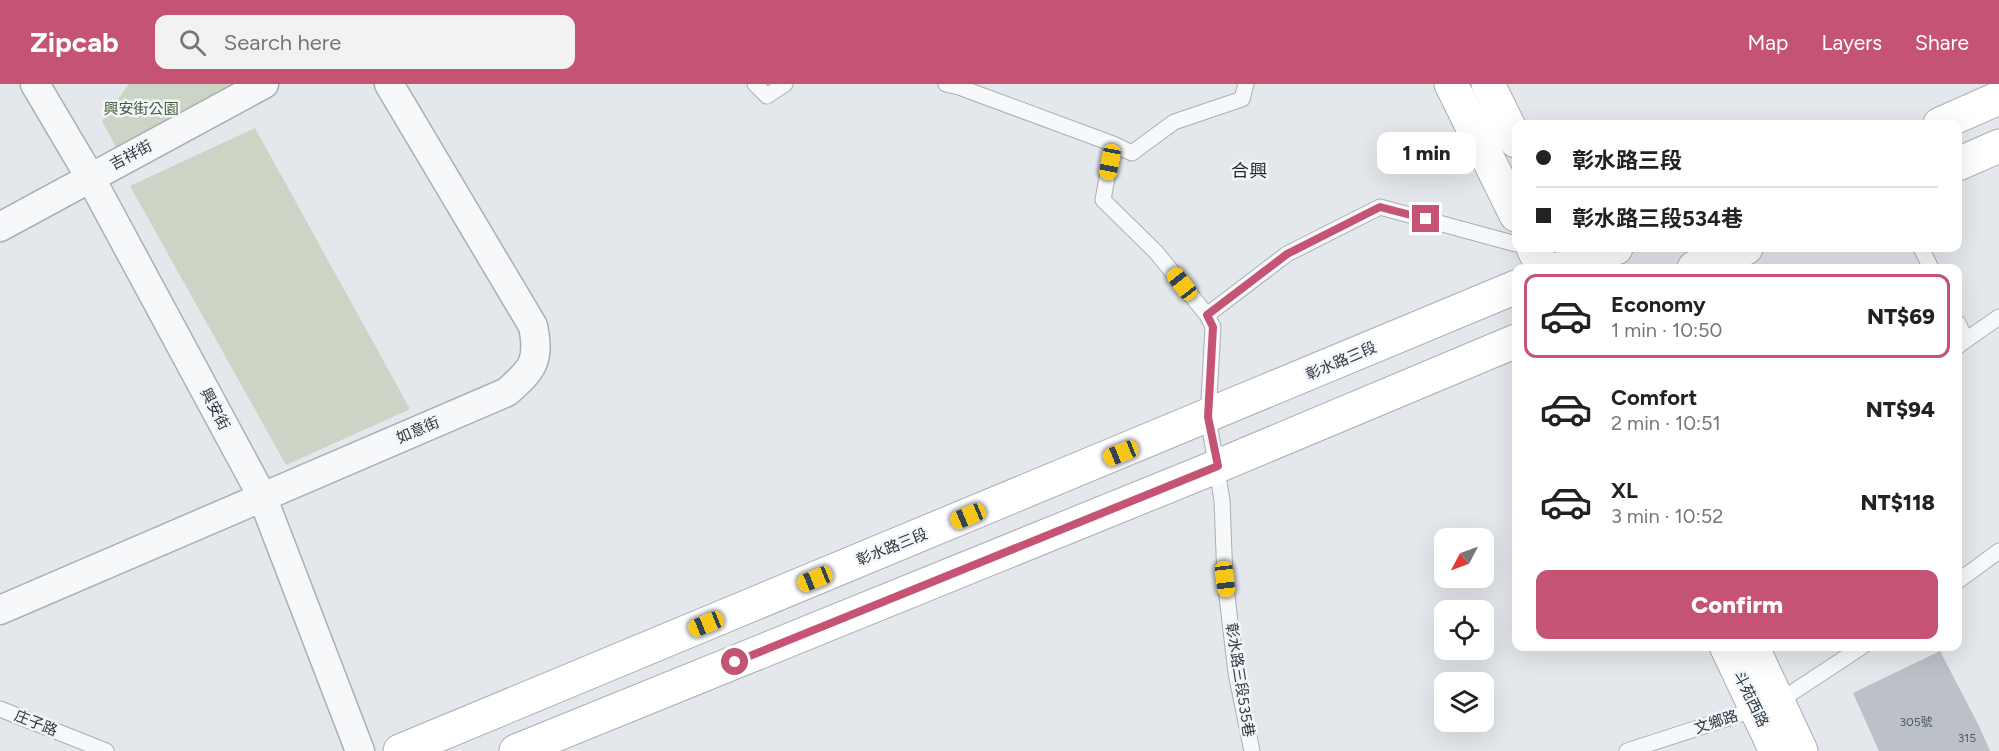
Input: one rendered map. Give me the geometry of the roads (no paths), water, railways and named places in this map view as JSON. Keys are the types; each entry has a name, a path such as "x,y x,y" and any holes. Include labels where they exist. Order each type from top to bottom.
{"street":[{"name":"興安街","path":"35,84 90,177 262,496 360,751"},
{"name":"吉祥街","path":"0,227 264,84"},
{"name":"如意街","path":"0,610 507,392 523,378 534,363 536,343 533,326 389,84"},
{"path":"1451,84 1512,207"},
{"path":"1488,84 1512,133"},
{"path":"1949,120 1990,102 1999,144 1962,162"},
{"path":"1572,262 1603,252"},
{"path":"1704,264 1736,252"},
{"name":"彰水路三段","path":"400,751 1512,289"},
{"path":"516,751 1218,466 1512,343"},
{"name":"斗苑西路","path":"1729,651 1801,751"},
{"name":"斗苑西路","path":"1753,651 1776,751"}],"lane":[{"path":"755,84 767,96 785,84"},
{"path":"946,84 1113,144 1132,153 1174,122 1242,99 1246,84"},
{"path":"1113,144 1103,200 1156,252 1207,315 1287,254 1380,207 1512,245"},
{"name":"彰水路三段535巷","path":"1207,315 1213,327 1208,417 1222,500 1225,579 1236,673 1252,751"},
{"path":"1962,343 1999,317"},
{"path":"1962,578 1999,551"},
{"name":"文鄉路","path":"1627,751 1767,705 1855,651"},
{"name":"庄子路","path":"0,709 106,751"}],"district":[{"name":"合興","path":"1249,171"}],"park label":[{"name":"興安街公園","path":"141,109"}]}
